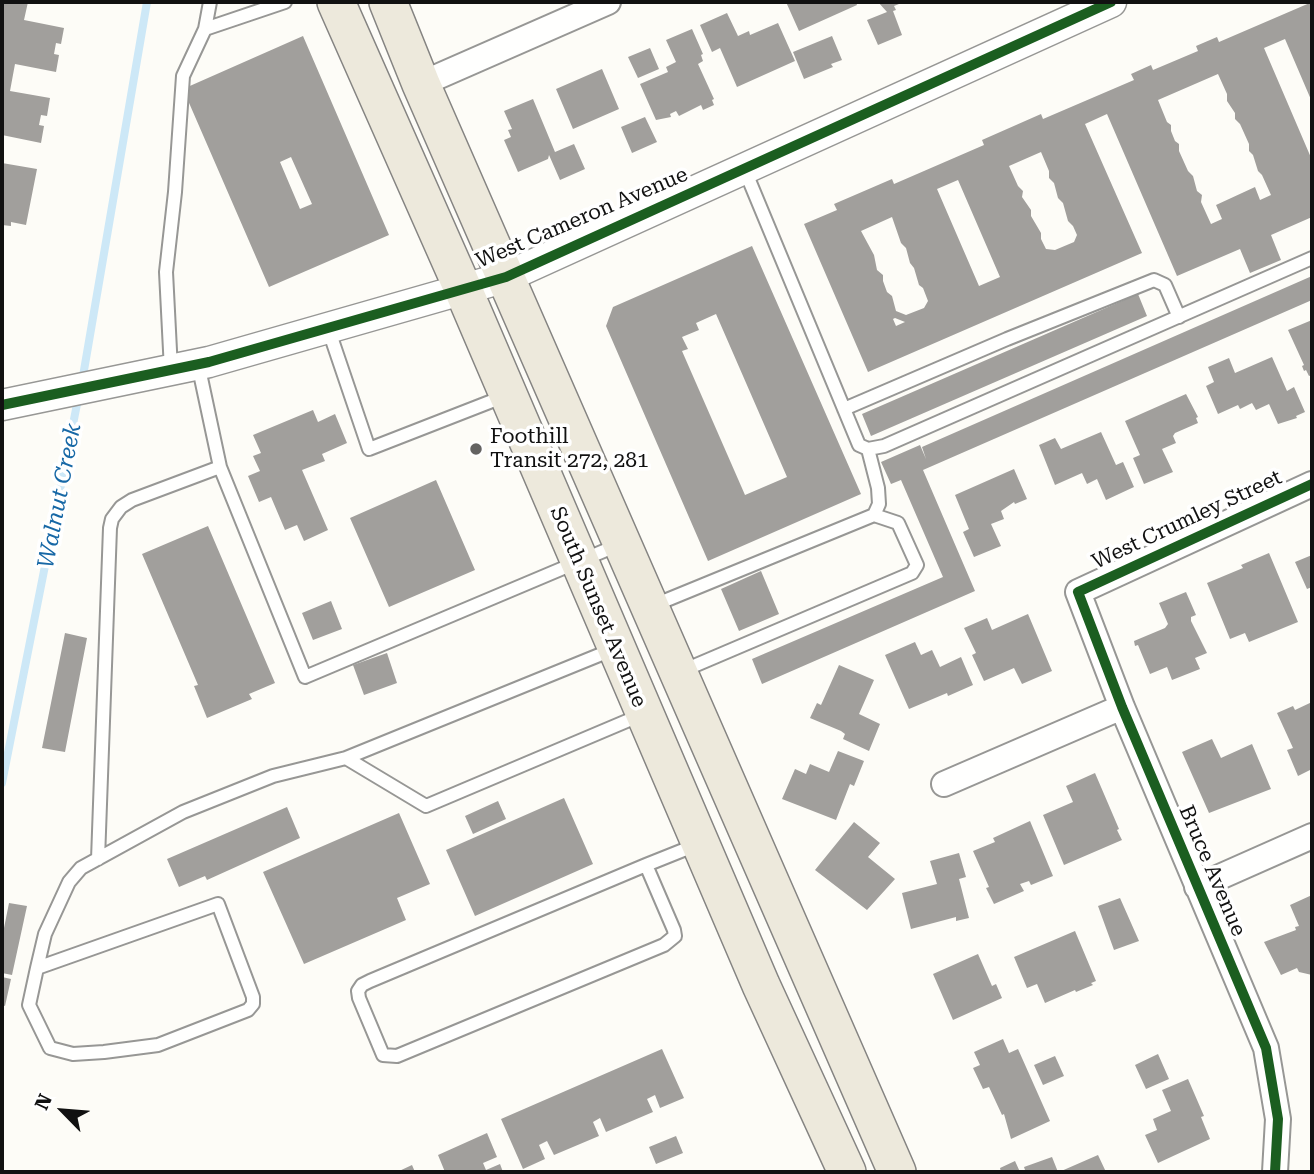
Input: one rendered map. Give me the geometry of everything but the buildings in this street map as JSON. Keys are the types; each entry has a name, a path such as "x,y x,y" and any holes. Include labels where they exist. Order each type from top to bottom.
{"main road":[{"name":"South Sunset Avenue","path":"337,2 761,985 847,1172"},
{"path":"387,2 897,1172"}],"street":[{"path":"421,84 608,2"},
{"name":"West Cameron Avenue","path":"2,405 193,365 506,277 1111,2"},
{"name":"West Crumley Street","path":"1078,592 1312,484"},
{"name":"Bruce Avenue","path":"1078,592 1122,707 1266,1048 1278,1119 1275,1172"},
{"path":"944,783 1122,707"},
{"path":"1197,887 1312,836"}],"lane":[{"path":"210,2 205,29 183,76 166,272 220,467 305,677 623,543"},
{"path":"205,29 285,2"},
{"path":"744,168 859,446 869,449 884,446 1312,258"},
{"path":"844,409 1154,280 1166,285 1179,317"},
{"path":"328,328 369,449 508,395"},
{"path":"869,449 878,488 879,504 874,515"},
{"path":"98,859 112,519 121,507 132,500 220,467"},
{"path":"651,606 874,515 898,523 917,565 912,573 679,672"},
{"path":"37,968 218,904 253,997 253,1004 248,1010 158,1045 72,1054 50,1048 29,1005 37,968 45,934 69,881 81,868 183,812 273,776 346,758 616,648"},
{"path":"346,758 426,806 644,714"},
{"path":"646,865 674,930 675,936 664,946 397,1056 383,1055 359,998 358,990 362,985 646,865 700,843"}],"waterway":[{"name":"Walnut Creek","path":"82,382 147,2"},
{"name":"Walnut Creek","path":"2,783 79,394"}],"cycle path":[{"path":"2,405 209,362 506,277 1111,2"},
{"path":"1275,1172 1278,1119 1266,1048 1122,707 1078,592 1312,484"}],"place":[{"name":"Foothill Transit 272, 281","path":"476,449"}]}
